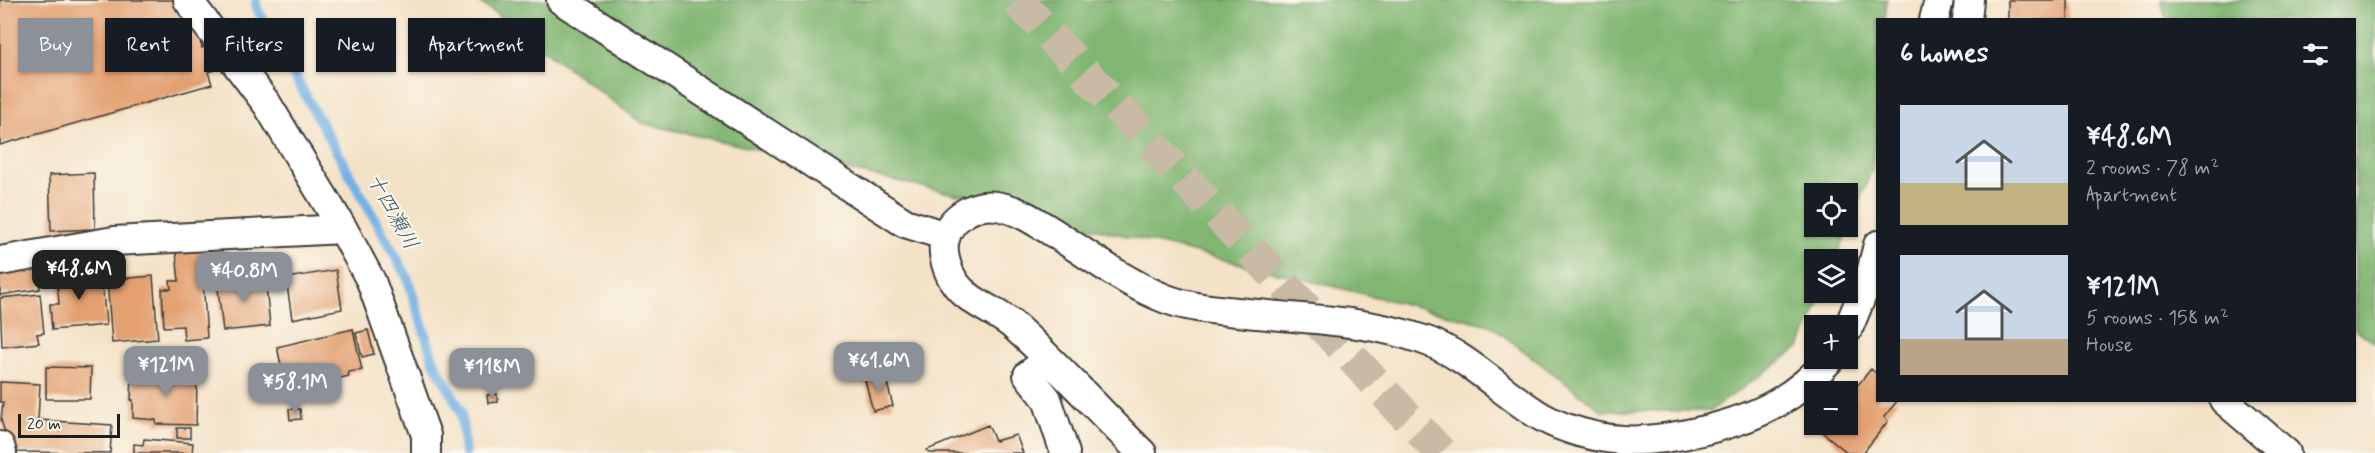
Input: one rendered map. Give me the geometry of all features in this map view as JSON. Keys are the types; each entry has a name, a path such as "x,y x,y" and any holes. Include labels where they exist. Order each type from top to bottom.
{"street":[{"path":"188,0 267,104 343,229 371,281 426,435 426,453"},
{"path":"561,0 905,223 946,236"},
{"path":"1934,18 1939,0"},
{"path":"1967,18 1970,0"},
{"path":"1142,453 1012,324 962,291 947,268 944,244 951,224 963,213 981,207 996,206 1025,215 1135,285 1162,298 1210,310 1380,326 1428,341 1474,368 1544,418 1583,433 1622,440 1702,431 1775,405 1810,381 1821,369"},
{"path":"0,261 114,241 343,229"},
{"path":"1854,315 1871,273 1876,253"},
{"path":"1048,360 1028,375 1047,399 1065,453"},
{"path":"2226,402 2286,453"},
{"path":"0,446 2,453"}],"green space":[{"path":"477,0 1887,0 1885,18 1876,18 1876,127 1872,170 1858,205 1858,183 1804,183 1804,237 1845,237 1840,249 1804,249 1804,303 1819,303 1814,315 1804,315 1804,338 1800,347 1710,411 1602,411 1490,325 1053,218 990,194 958,195 642,123 545,51 545,18 501,18"},
{"path":"2161,0 2375,0 2375,343 2356,330 2356,18 2166,18"}],"building":[{"path":"0,0 174,0 175,5 188,1 202,48 204,47 204,72 208,72 212,84 0,145"},
{"path":"2008,0 2068,0 2068,18 2008,18"},
{"path":"94,173 95,229 51,231 49,175"},
{"path":"205,250 207,279 203,279 207,338 184,340 183,326 164,327 162,289 171,289 170,281 179,281 176,252"},
{"path":"38,269 40,289 0,295 0,274"},
{"path":"101,269 106,325 52,330 50,304 59,304 57,277 66,276 66,273"},
{"path":"336,270 342,309 292,319 286,278"},
{"path":"265,275 270,326 223,331 217,280"},
{"path":"153,276 158,339 112,343 107,280"},
{"path":"40,294 44,333 37,334 39,343 2,347 0,298"},
{"path":"353,329 362,370 348,372 349,376 287,391 277,347"},
{"path":"368,330 374,354 362,357 356,333"},
{"path":"166,359 182,360 182,370 166,369"},
{"path":"46,367 91,368 90,399 46,399"},
{"path":"1871,369 1876,373 1876,402 1896,402 1884,417 1888,421 1863,453 1848,453 1826,435 1858,435 1858,385"},
{"path":"178,371 200,371 200,380 197,380 196,425 156,424 156,420 133,418 132,373 149,376 150,372 178,373"},
{"path":"885,375 893,406 873,411 865,380"},
{"path":"0,382 40,384 38,420 112,425 110,453 11,452 1,420 3,402 0,402"},
{"path":"497,394 498,402 488,403 487,395"},
{"path":"289,409 300,409 301,419 290,420"},
{"path":"988,425 995,441 1016,435 1023,453 929,453 927,450"},
{"path":"177,428 190,428 190,438 177,438"},
{"path":"144,439 193,443 192,453 134,453 134,444 143,445"}],"waterway":[{"name":"十四瀬川","path":"256,0 256,7 407,277 434,362 461,411 465,453"}],"tunnel":[{"path":"1017,0 1441,453"}]}
